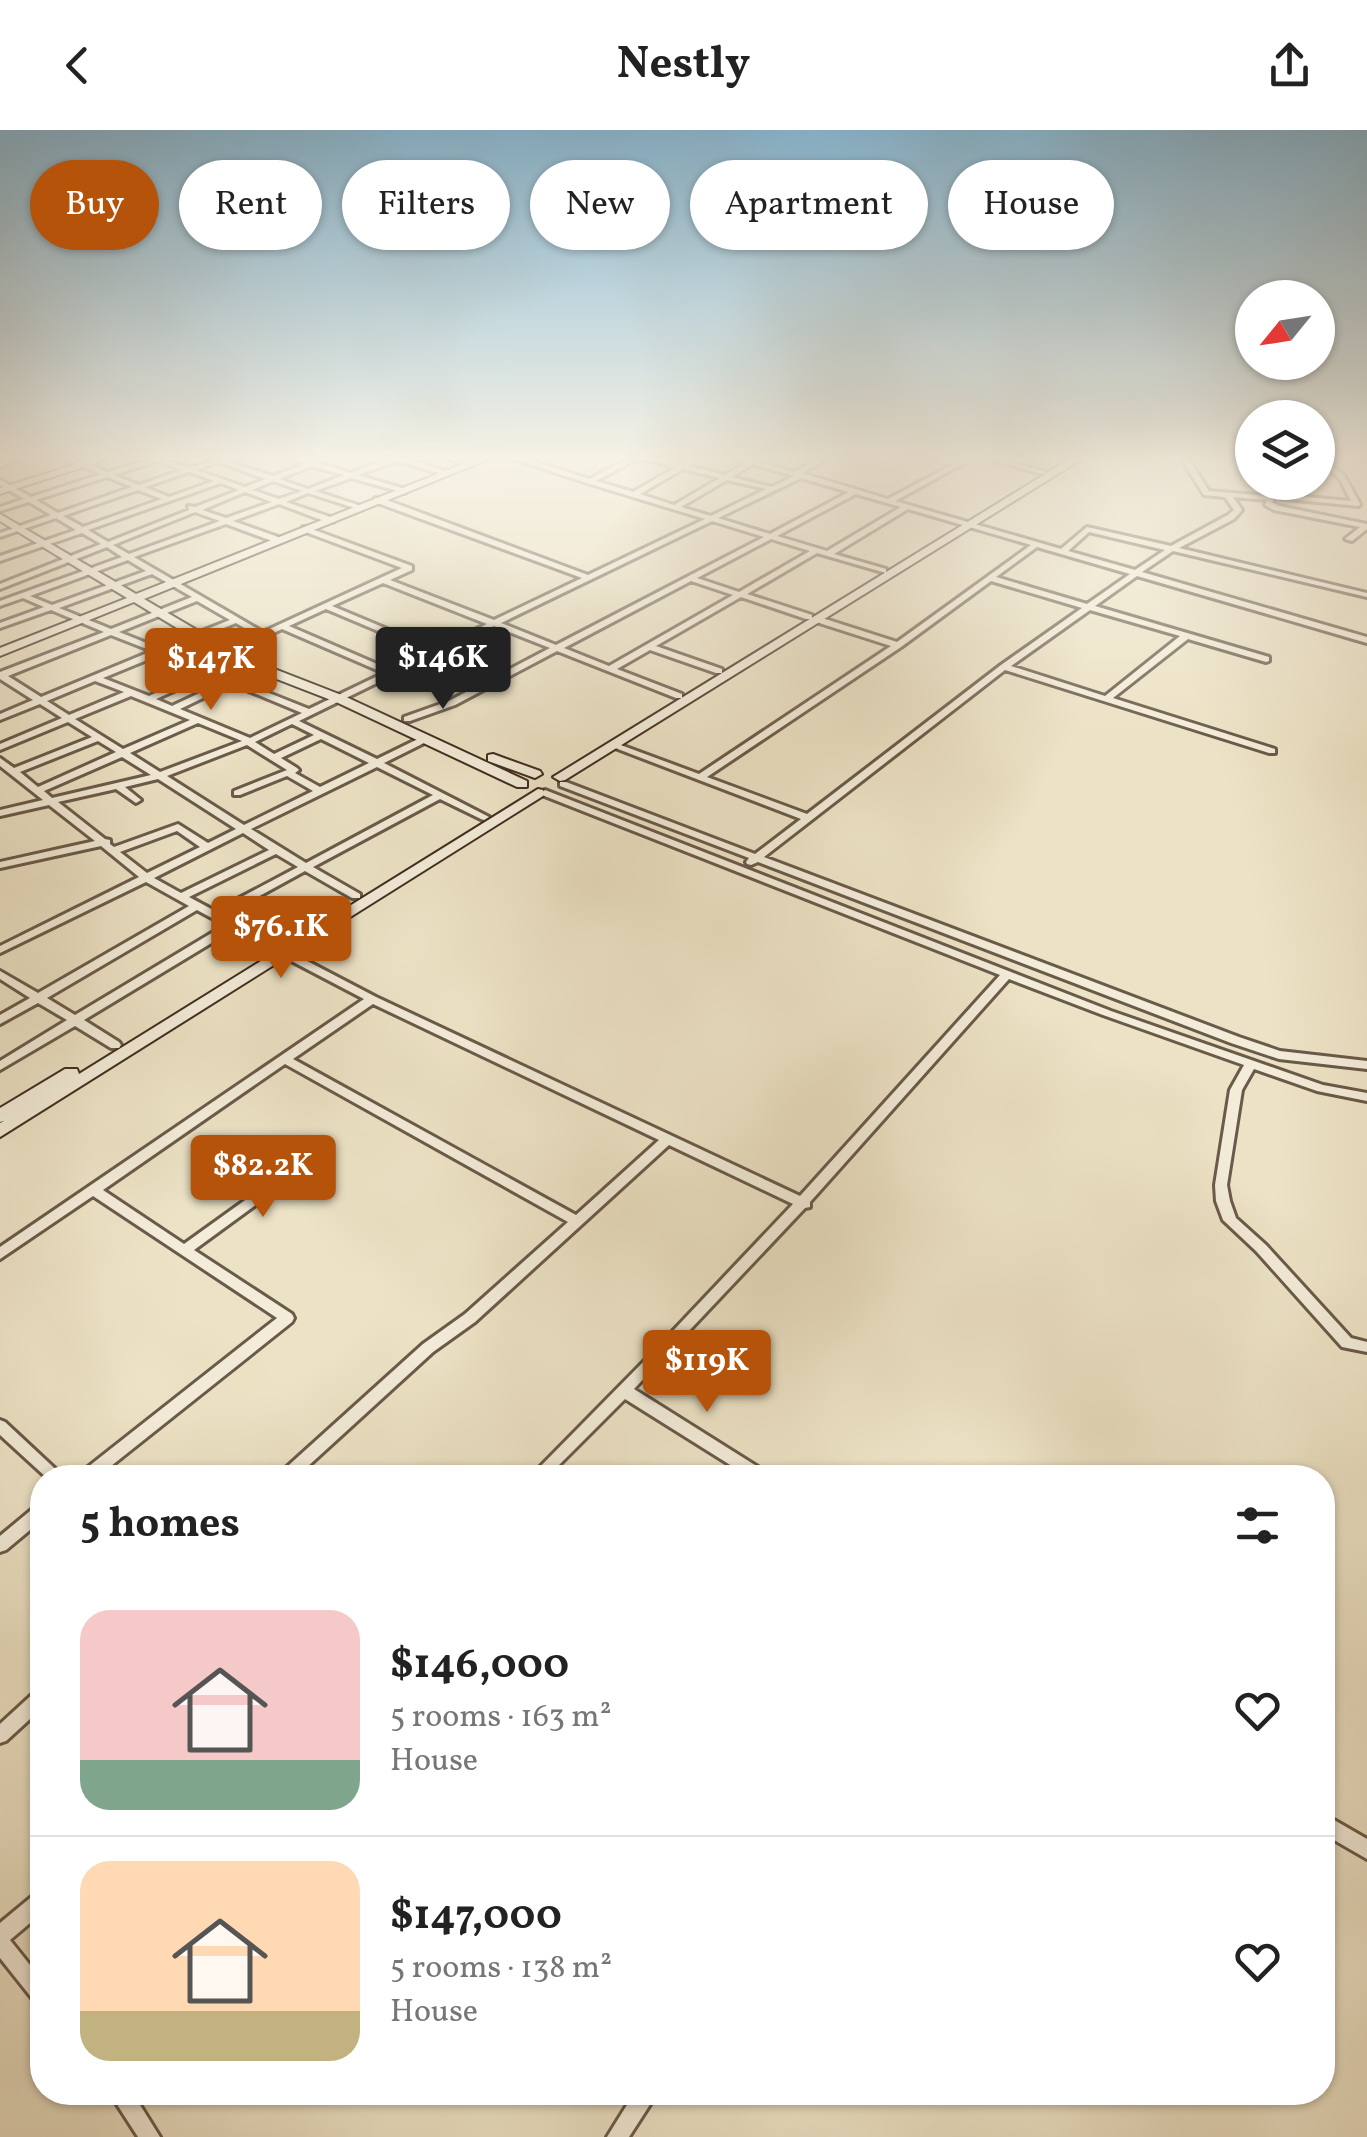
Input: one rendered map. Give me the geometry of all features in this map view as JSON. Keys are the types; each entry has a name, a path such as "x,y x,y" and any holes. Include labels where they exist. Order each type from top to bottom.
{"street":[{"path":"56,551 231,655 340,699 532,789 1006,975 1320,1088 1367,1097"},
{"path":"92,551 0,586 310,713"},
{"path":"117,551 262,635"},
{"path":"0,604 142,551"},
{"path":"0,652 252,551"},
{"path":"148,700 208,671 262,635 409,568 363,551"},
{"path":"515,551 589,578"},
{"path":"0,813 159,776 249,741 646,551"},
{"path":"406,719 452,703 744,551"},
{"path":"610,669 816,551 884,571"},
{"path":"828,554 834,551"},
{"path":"0,1116 279,950 356,896 484,817 551,777 615,746 919,551"},
{"path":"0,1132 679,696 922,551"},
{"path":"700,778 898,645 1028,551"},
{"path":"1052,551 1367,640"},
{"path":"741,869 1004,667 1169,551"},
{"path":"1184,551 1367,595"},
{"path":"0,626 152,571"},
{"path":"990,578 1266,660"},
{"path":"692,579 898,645"},
{"path":"383,580 679,696"},
{"path":"0,676 198,598"},
{"path":"325,606 438,653"},
{"path":"0,717 236,620"},
{"path":"282,626 393,674"},
{"path":"1106,699 1186,635"},
{"path":"651,647 719,671"},
{"path":"1004,667 1272,751"},
{"path":"0,676 96,739 356,896"},
{"path":"96,678 249,741 294,770 237,793"},
{"path":"173,709 232,681"},
{"path":"0,747 130,693"},
{"path":"340,699 369,702 756,858 1264,1050 1367,1064"},
{"path":"40,790 199,719"},
{"path":"293,721 484,817"},
{"path":"276,757 321,735"},
{"path":"15,771 96,739"},
{"path":"0,950 425,739"},
{"path":"615,746 808,818"},
{"path":"0,761 147,878 372,999 805,1204"},
{"path":"289,773 320,791"},
{"path":"118,786 136,800"},
{"path":"216,915 440,795"},
{"path":"0,866 110,846 178,827 208,848"},
{"path":"183,896 276,850"},
{"path":"0,1020 198,905"},
{"path":"0,1066 233,925"},
{"path":"0,974 116,1045"},
{"path":"549,1465 805,1204 1006,975"},
{"path":"0,1254 372,999"},
{"path":"285,1059 577,1221"},
{"path":"1251,1064 1236,1090 1221,1185 1230,1220 1348,1343 1367,1346"},
{"path":"299,1465 668,1139"},
{"path":"185,1250 316,1155"},
{"path":"94,1190 287,1318 100,1465"},
{"path":"625,1392 743,1465"},
{"path":"0,1426 44,1465"},
{"path":"0,1545 30,1520"},
{"path":"0,1735 30,1708"},
{"path":"1335,1830 1367,1850"},
{"path":"0,1935 30,1911"},
{"path":"0,1943 30,1980"},
{"path":"128,2105 150,2137"},
{"path":"617,2137 639,2105"}]}
